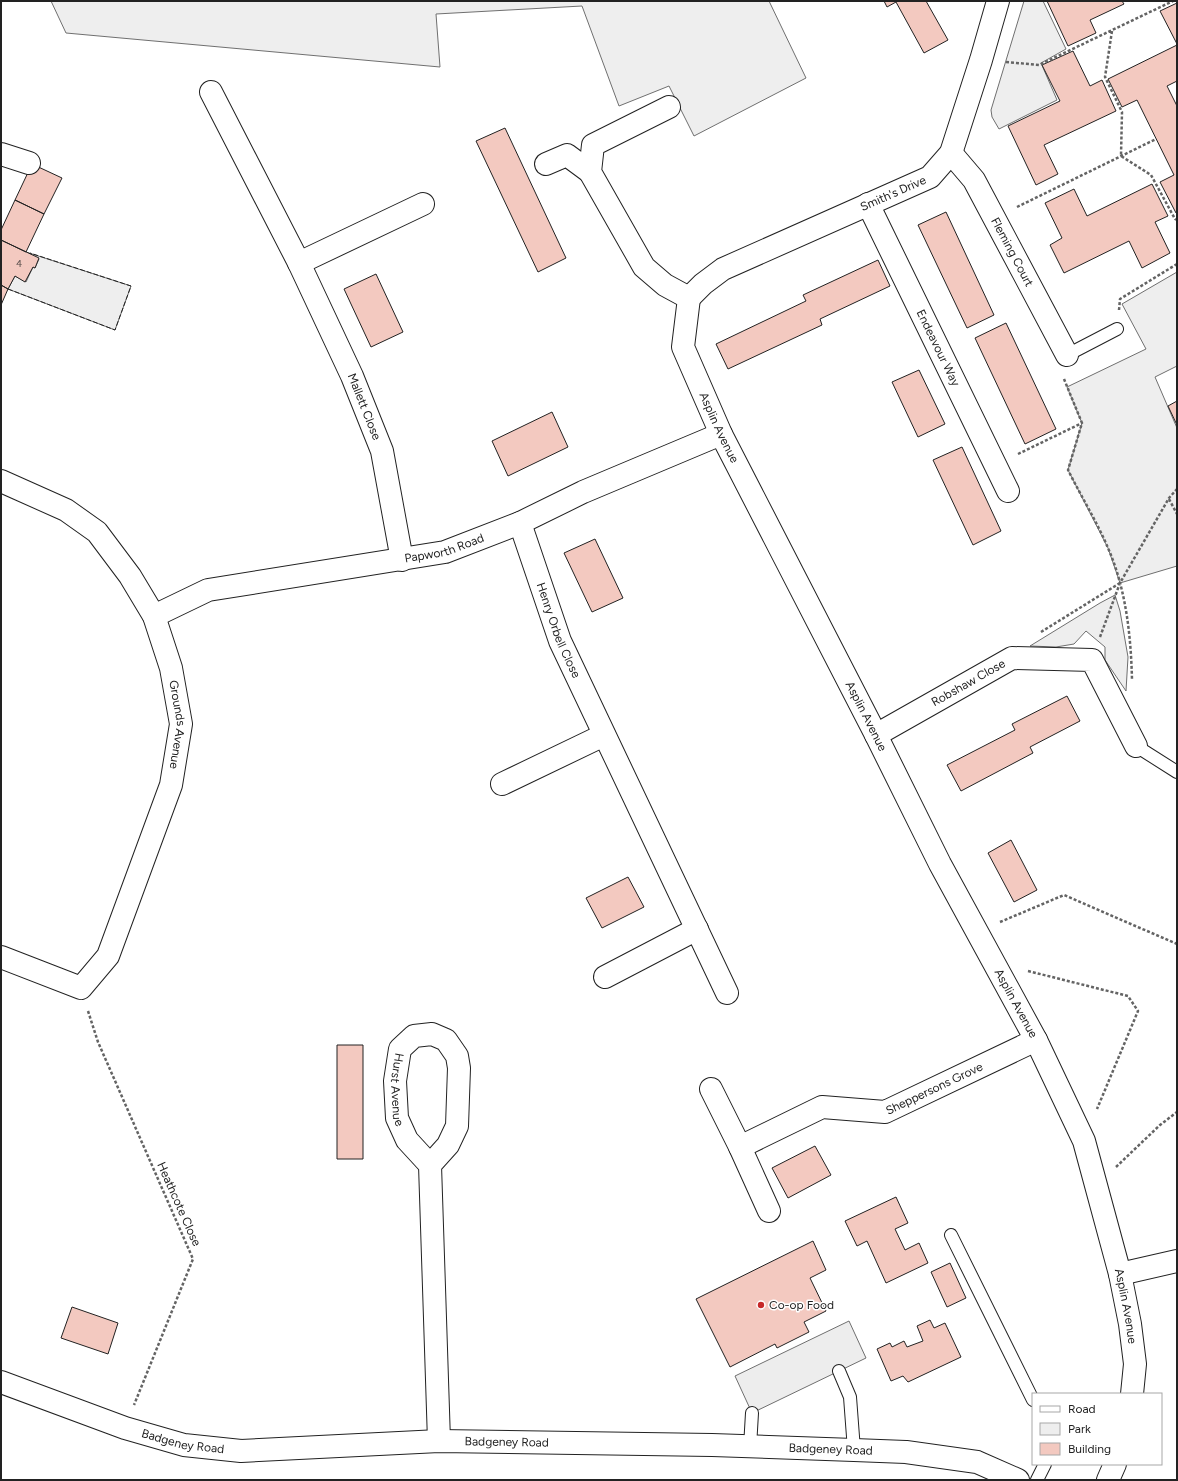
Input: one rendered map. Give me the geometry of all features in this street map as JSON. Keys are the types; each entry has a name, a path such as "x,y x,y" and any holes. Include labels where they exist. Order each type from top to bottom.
{"street":[{"name":"Smith's Drive","path":"689,298 703,284 723,270 930,177 951,153 998,1"},
{"name":"Mallett Close","path":"211,92 299,263 352,376 382,451 402,560"},
{"path":"590,172 593,145 669,107"},
{"name":"Fleming Court","path":"951,153 974,180 1067,355"},
{"path":"1,154 29,163"},
{"path":"546,164 567,155 590,172 644,267 665,286 689,298"},
{"path":"299,263 423,204"},
{"name":"Endeavour Way","path":"868,204 1008,490"},
{"name":"Asplin Avenue","path":"689,298 683,347 721,434 876,735 940,864 1036,1040 1084,1141 1120,1274 1130,1324 1135,1364 1132,1393"},
{"name":"Papworth Road","path":"154,616 208,590 445,552 520,524 583,492 721,434"},
{"name":"Grounds Avenue","path":"1,482 66,510 97,532 130,576 154,616 171,668 181,724 171,785 108,956 81,988"},
{"name":"Henry Orbell Close","path":"520,524 560,641 727,993"},
{"name":"Robshaw Close","path":"876,735 1012,658 1092,660"},
{"path":"1092,660 1136,746"},
{"path":"502,784 604,735"},
{"path":"605,977 698,930"},
{"path":"1,957 81,988"},
{"name":"Hurst Avenue","path":"432,1034 446,1040 457,1056 459,1068 457,1126 448,1145 430,1165 407,1140 397,1118 395,1081 400,1049 414,1036 432,1034"},
{"name":"Sheppersons Grove","path":"740,1147 822,1107 885,1112 1036,1040"},
{"path":"711,1089 740,1147 769,1211"},
{"path":"430,1165 439,1441"},
{"path":"1120,1274 1177,1261"},
{"name":"Badgeney Road","path":"1,1382 125,1428 184,1445 241,1451 439,1441 750,1446 906,1452 977,1462 1018,1480"},
{"path":"1108,1480 1115,1465"}],"lane":[{"path":"1067,355 1117,329"},
{"path":"1136,746 1177,772"},
{"path":"951,1235 1032,1398"},
{"path":"839,1371 850,1397 854,1450"},
{"path":"750,1446 752,1413"},
{"path":"1037,1480 1044,1465"}],"path":[{"path":"981,60 1039,65 1173,1"},
{"path":"1112,31 1105,77 1122,112 1121,156"},
{"path":"994,218 1156,140"},
{"path":"1121,156 1151,175 1175,219 1177,220"},
{"path":"1117,329 1120,299 1177,264"},
{"path":"1067,355 1064,381 1082,423 1068,470 1108,548 1120,583 1131,644 1132,686"},
{"path":"996,465 1082,423"},
{"path":"1092,660 1120,583 1169,498 1177,489"},
{"path":"1169,498 1177,514"},
{"path":"1012,658 1024,643 1120,583"},
{"path":"977,932 1064,895 1177,944"},
{"path":"994,963 1128,996 1138,1011 1084,1141"},
{"name":"Heathcote Close","path":"81,988 98,1042 193,1259 125,1428"},
{"path":"1096,1186 1160,1124 1177,1112"}],"green space":[{"path":"51,1 769,1 806,78 694,136 669,86 619,106 582,6 436,14 440,67 66,33"},
{"path":"1024,1 1043,1 1066,49 1041,63 1057,100 999,129 992,117 991,110"},
{"path":"26,252 131,286 115,330 8,289 15,276 26,282 33,267 35,268 39,259"},
{"path":"1177,272 1177,366 1155,377 1177,428 1177,566 1120,583 1108,548 1068,470 1082,423 1067,387 1146,349 1122,304"},
{"path":"1115,595 1120,611 1128,657 1126,691 1105,660 1105,647 1086,631 1074,644 1056,647 1030,646 1100,603"}],"shaded area":[{"path":"849,1321 866,1358 752,1413 735,1376"}],"building":[{"path":"884,1 926,1 948,40 924,53 896,2 887,7"},
{"path":"1047,1 1122,1 1124,4 1090,20 1096,33 1068,46"},
{"path":"1177,3 1177,44 1160,11"},
{"path":"1177,45 1177,81 1167,86 1177,106 1176,213 1160,182 1174,175 1137,100 1122,107 1108,79"},
{"path":"1073,51 1090,86 1102,80 1116,111 1044,145 1058,174 1036,185 1008,126 1060,101 1042,65"},
{"path":"505,128 566,258 538,272 476,141"},
{"path":"32,164 62,178 44,214 15,200"},
{"path":"1152,184 1168,216 1155,222 1170,253 1142,268 1129,241 1064,273 1050,245 1062,238 1045,203 1074,189 1087,216"},
{"path":"15,200 44,214 26,252 1,240 1,230"},
{"path":"946,212 994,315 967,328 918,225"},
{"path":"1,240 39,258 35,268 33,267 25,282 15,276 8,289 1,285"},
{"path":"878,260 890,286 820,319 822,325 728,369 716,344 806,301 803,295"},
{"path":"376,274 403,332 371,347 344,289"},
{"path":"1,285 8,289 1,305"},
{"path":"1006,323 1056,429 1025,444 975,338"},
{"path":"919,370 945,424 918,437 892,382"},
{"path":"1177,401 1177,425 1168,406"},
{"path":"552,412 568,447 508,476 492,441"},
{"path":"962,447 1001,531 973,545 933,460"},
{"path":"595,539 623,598 592,612 564,553"},
{"path":"1067,696 1080,721 1030,747 1033,753 961,791 947,765 1015,730 1012,724"},
{"path":"1011,840 1037,890 1014,902 988,853"},
{"path":"628,877 644,907 602,928 586,898"},
{"path":"337,1045 363,1045 363,1159 337,1159"},
{"path":"815,1146 831,1175 788,1198 772,1168"},
{"path":"896,1197 908,1223 895,1229 905,1250 919,1243 928,1263 886,1283 867,1241 857,1246 845,1221"},
{"name":"Co-op Food","path":"813,1241 826,1270 810,1278 826,1311 804,1322 809,1332 777,1348 775,1344 730,1367 696,1299"},
{"path":"950,1263 966,1298 947,1307 931,1272"},
{"path":"72,1307 118,1323 108,1354 61,1338"},
{"path":"930,1320 934,1328 945,1323 961,1357 908,1382 903,1376 891,1381 877,1349 890,1343 892,1347 904,1341 907,1347 923,1341 917,1326"}],"fence":[{"path":"8,289 115,330 131,286 30,253"}],"place":[{"name":"Co-op Food","path":"761,1305"}]}
